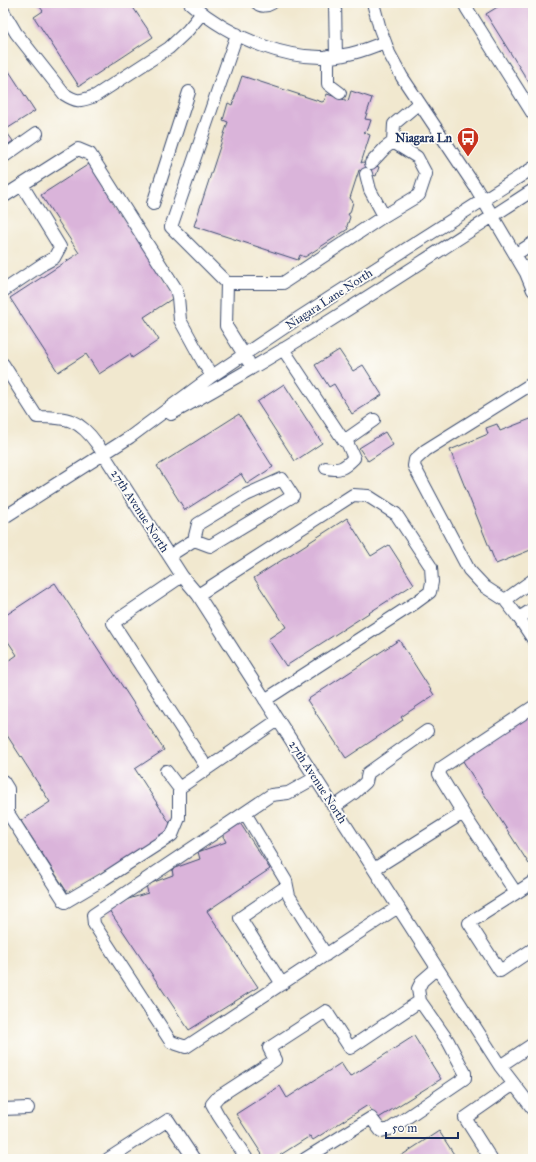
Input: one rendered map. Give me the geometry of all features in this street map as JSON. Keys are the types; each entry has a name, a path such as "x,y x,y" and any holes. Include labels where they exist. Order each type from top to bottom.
{"street":[{"path":"190,3 221,26 245,38 295,55 319,57 344,55 368,49 385,42"},
{"path":"257,3 265,6 272,3"},
{"path":"335,3 332,56 328,84 340,93"},
{"path":"373,3 385,42 402,77 493,216 516,254 533,290"},
{"path":"464,3 533,114"},
{"path":"3,11 16,33 64,94 73,100 82,100 95,96 169,48 188,30 202,13"},
{"path":"237,34 171,227 227,283 283,283 384,216 419,196 426,174 417,157 393,142"},
{"path":"153,204 188,92"},
{"path":"384,216 370,190 369,168 385,148 393,142 394,124 419,103"},
{"path":"3,157 37,133"},
{"path":"3,197 78,149 90,154 176,289 180,320 212,376"},
{"name":"Niagara Lane North","path":"3,518 130,437 212,376 300,317 533,168"},
{"path":"3,291 54,258 60,247 22,185"},
{"name":"Niagara Lane North","path":"130,437 219,388 314,331 533,190"},
{"path":"516,254 533,243"},
{"path":"227,283 226,326 253,368"},
{"path":"283,349 344,441 346,440 354,458 346,467 336,470 326,468"},
{"name":"27th Avenue North","path":"3,364 37,417 67,419 82,427 88,432 104,454 182,576 198,595 500,1066 533,1109"},
{"path":"533,383 426,450 415,460 414,466 469,570 485,587 505,600 533,639"},
{"path":"346,440 374,420"},
{"path":"169,556 194,540 198,524 246,494 282,479 293,496 210,546 194,540"},
{"path":"198,595 353,495 368,496 396,514 431,567 432,582 430,592 265,700"},
{"path":"182,576 113,623 207,768"},
{"path":"505,600 533,580"},
{"path":"519,618 533,609"},
{"path":"516,893 438,774 441,768 533,707"},
{"path":"179,788 278,720"},
{"path":"334,807 354,793 366,782 368,773 427,731"},
{"path":"3,782 8,789 8,812 66,902 172,835 179,818 179,788 166,771"},
{"path":"315,778 288,793 271,796 245,813 93,915 94,924 171,1042 186,1047 398,907"},
{"path":"245,813 286,881 288,896 326,955"},
{"path":"374,869 463,813"},
{"path":"533,882 469,923 500,971 533,949"},
{"path":"282,984 240,918 287,886"},
{"path":"305,1159 370,1118 381,1131 390,1130 465,1078 465,1073 448,1041 420,1001 418,989 422,981 437,968"},
{"path":"247,1159 212,1104 218,1097 275,1060 269,1048 326,1011 350,1048 420,1001"},
{"path":"500,1066 533,1044"},
{"path":"490,1159 465,1118 514,1084"},
{"path":"3,1109 28,1108"},
{"path":"108,1159 168,1120 194,1159"}],"building":[{"path":"37,3 130,3 153,37 79,86 34,17 43,11"},
{"path":"504,3 533,3 533,89 486,14"},
{"path":"3,62 35,111 5,130 13,141 3,148"},
{"path":"242,76 322,102 327,94 348,101 351,91 372,98 365,119 371,120 368,129 363,132 370,135 361,163 363,162 379,167 376,176 359,170 350,198 353,202 350,213 348,214 350,217 347,226 348,229 305,257 300,255 298,260 194,226 228,122 223,120 228,103 232,105"},
{"path":"89,164 175,297 144,317 159,340 132,358 130,354 99,374 86,354 58,372 10,298 79,253 41,195"},
{"path":"339,350 353,371 363,365 382,395 352,414 334,384 329,387 315,365"},
{"path":"284,384 322,443 295,461 257,402"},
{"path":"239,414 273,467 247,484 241,474 185,510 157,466"},
{"path":"533,418 533,549 496,564 450,450 488,434 486,428 497,424 500,431"},
{"path":"385,432 393,445 368,461 359,448"},
{"path":"347,518 371,556 389,545 414,584 286,666 268,639 286,627 254,578"},
{"path":"55,583 164,750 135,769 173,828 69,895 21,821 50,802 3,729 3,665 17,655 3,634 3,617"},
{"path":"399,640 434,695 401,717 403,720 346,758 307,700"},
{"path":"533,712 533,861 529,864 461,758"},
{"path":"240,823 270,869 207,911 258,987 189,1030 109,910 122,901 148,893 146,885 173,875 172,869 200,859 198,852 226,842 222,834"},
{"path":"414,1036 441,1079 377,1119 368,1105 313,1140 310,1136 274,1159 265,1159 236,1114 280,1086 287,1098 341,1063 350,1077"},
{"path":"439,1131 457,1159 396,1159"}],"place":[{"name":"Niagara Ln","path":"468,158"}]}
